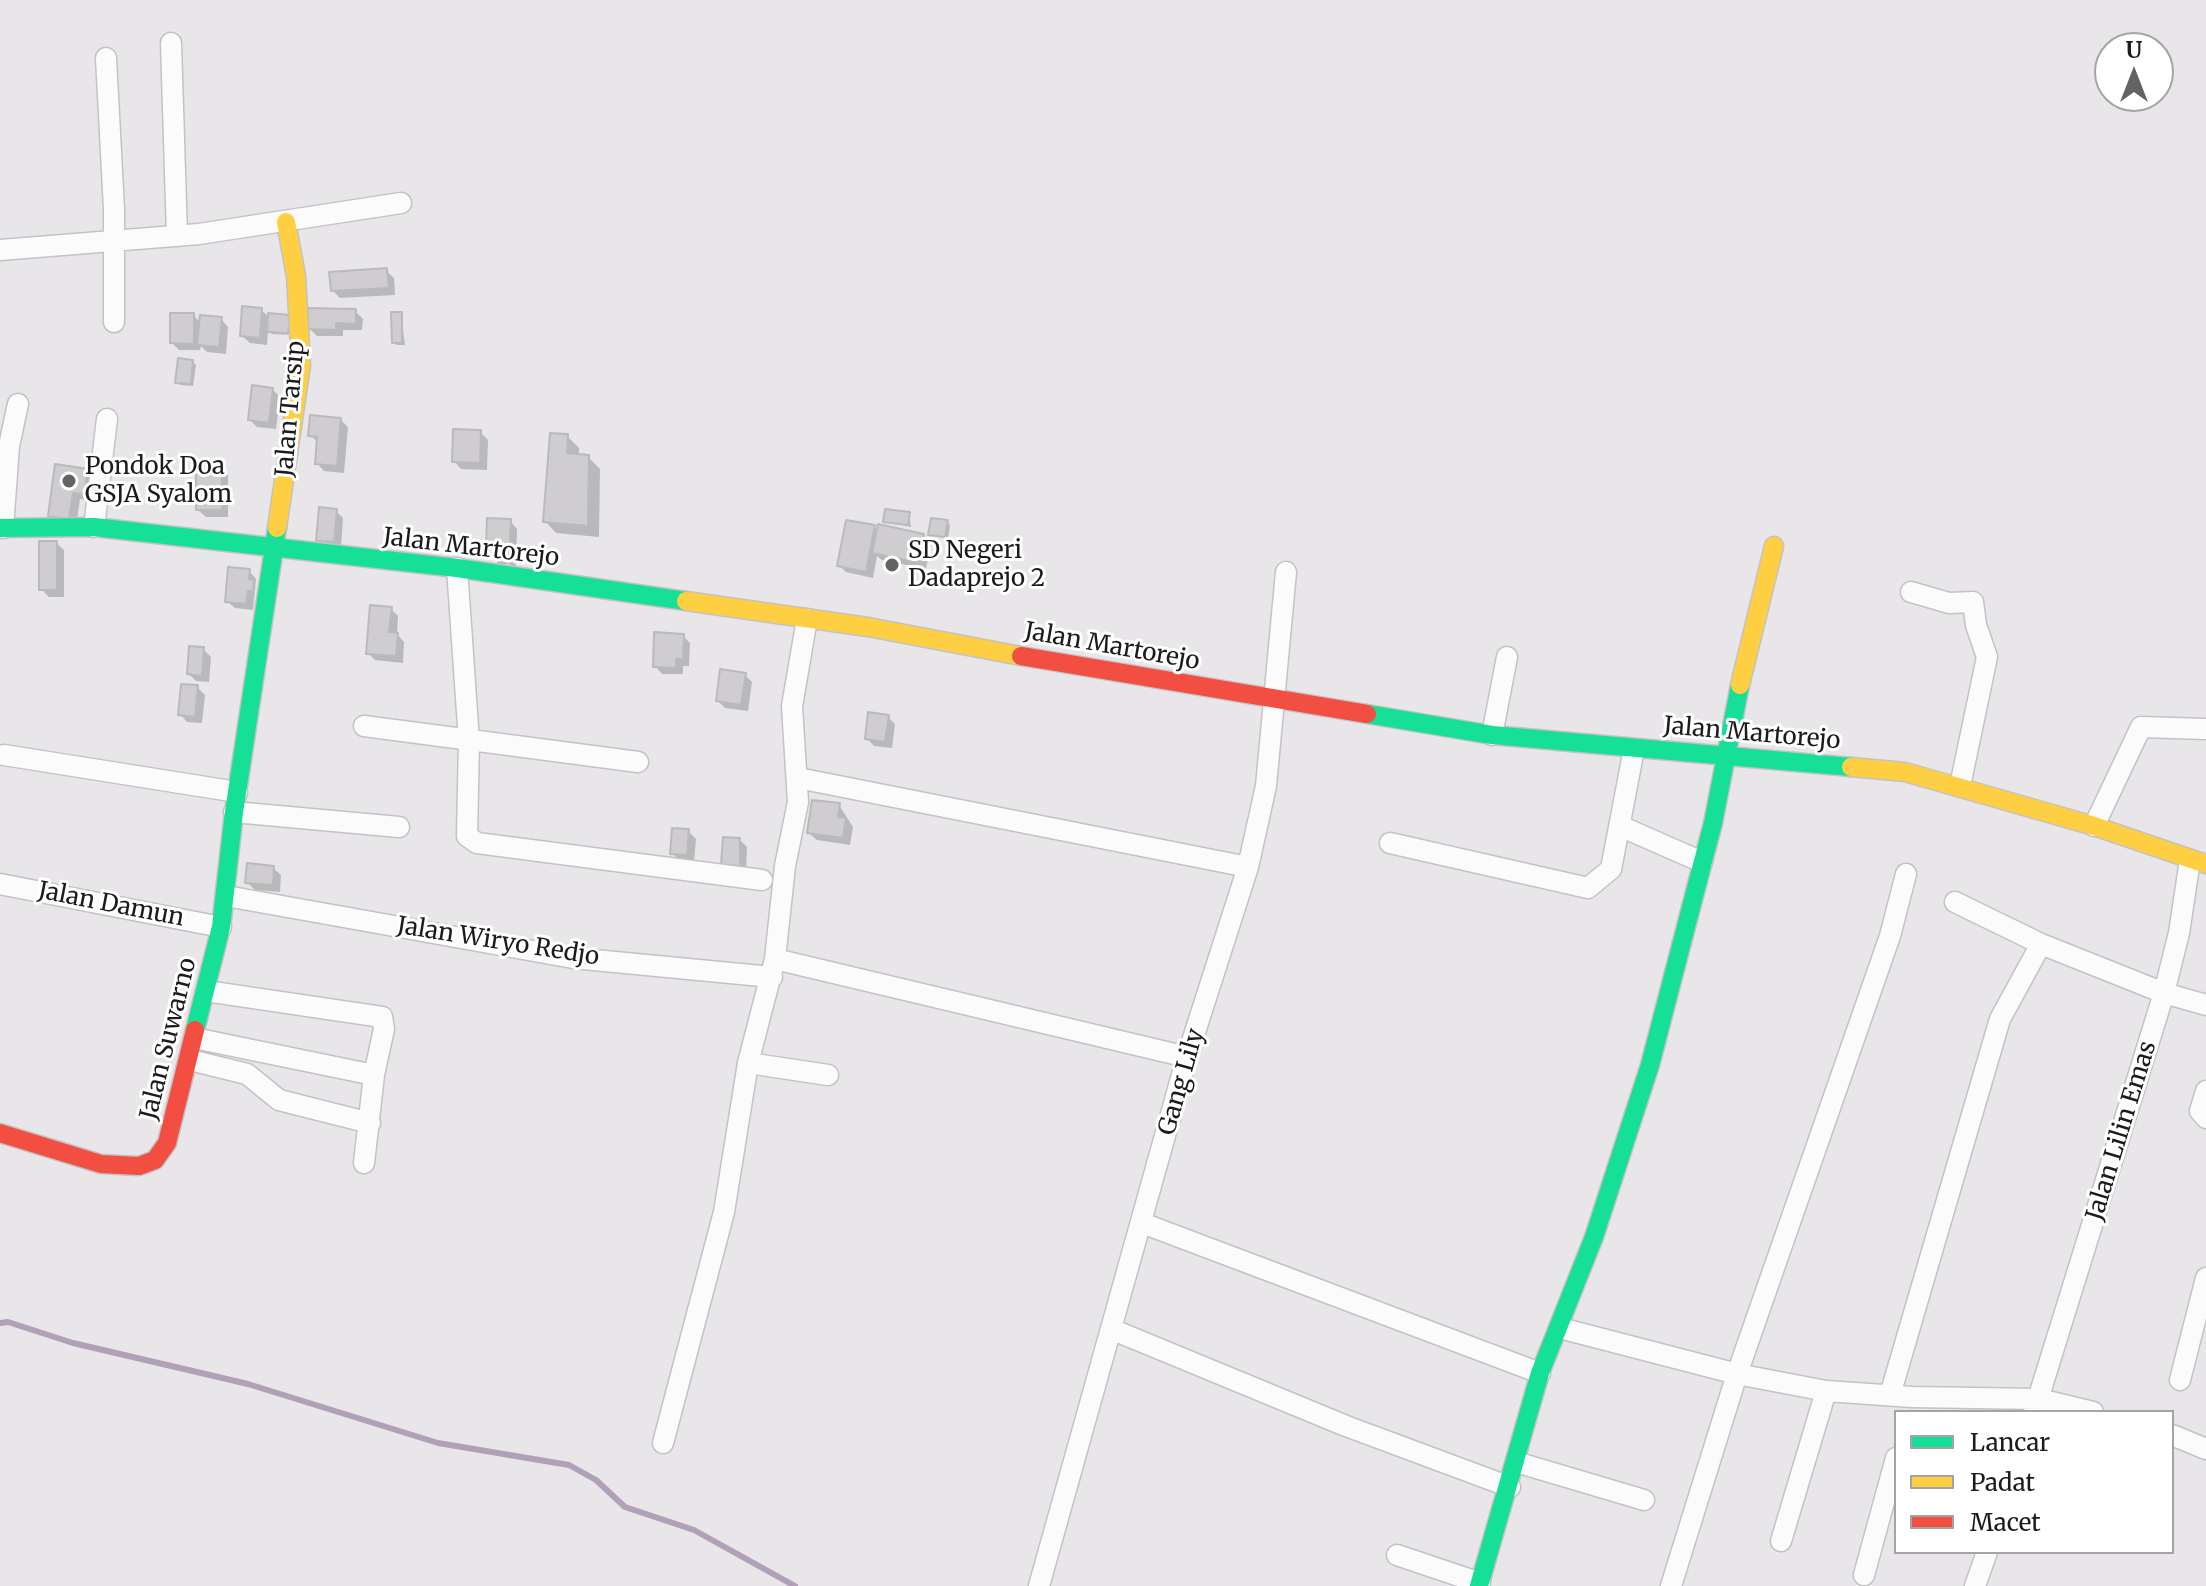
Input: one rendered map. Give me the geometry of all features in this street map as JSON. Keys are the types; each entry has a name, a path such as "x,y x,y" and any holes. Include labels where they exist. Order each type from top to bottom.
{"street":[{"path":"171,43 177,236"},
{"path":"106,58 114,240 114,322"},
{"path":"0,250 177,236 401,203"},
{"name":"Jalan Tarsip","path":"236,802 301,365 296,276 286,222"},
{"path":"1,528 9,446 18,404"},
{"path":"94,527 107,419"},
{"name":"Jalan Martorejo","path":"1,528 94,527 457,568 807,619 1492,735 1905,772 2094,826 2198,862"},
{"path":"1397,1555 1480,1584 1540,1373 1594,1237 1650,1065 1728,757 1751,629 1774,546"},
{"path":"457,568 469,741 465,830 473,841 762,880"},
{"name":"Gang Lily","path":"1039,1586 1187,1057 1248,867 1266,786 1286,572"},
{"path":"1911,592 1949,603 1973,602 1976,625 1987,657 1960,786"},
{"path":"663,1443 724,1212 748,1063 774,968 798,778 792,706 807,619"},
{"path":"1492,735 1507,657"},
{"path":"364,726 638,762"},
{"path":"2094,826 2141,727 2206,729"},
{"path":"1390,843 1588,888 1611,869 1634,749"},
{"path":"4,755 236,802 399,827"},
{"path":"798,778 1248,867"},
{"name":"Jalan Suwarno","path":"0,1133 101,1164 139,1166 155,1160 167,1143 221,927 236,802"},
{"path":"1620,826 1702,862"},
{"name":"Jalan Lilin Emas","path":"2036,1406 2164,993 2198,862"},
{"path":"1671,1586 1737,1374 1890,936 1906,874"},
{"name":"Jalan Damun","path":"0,884 221,927"},
{"name":"Jalan Wiryo Redjo","path":"226,896 573,958 774,968 1187,1057"},
{"path":"1955,902 2041,944 2164,993 2206,1005"},
{"path":"1890,1395 2000,1019 2041,944"},
{"path":"206,991 377,1014 385,1021 374,1075 364,1163"},
{"path":"194,1038 374,1075"},
{"path":"190,1060 247,1074 279,1100 370,1123"},
{"path":"748,1063 828,1075"},
{"path":"2206,1091 2200,1111 2206,1118"},
{"path":"1142,1223 1540,1373"},
{"path":"2180,1380 2206,1278"},
{"path":"1560,1328 1737,1374 1826,1391 1890,1395 1910,1405 2036,1406 2074,1410"},
{"path":"1111,1329 1346,1426 1510,1487"},
{"path":"1781,1541 1826,1391"},
{"path":"2174,1436 2206,1449"},
{"path":"1516,1462 1644,1500"},
{"path":"1864,1575 1894,1465"},
{"path":"1975,1586 1986,1554"}],"building":[{"path":"387,268 389,288 331,291 329,272"},
{"path":"242,306 262,308 260,338 240,336"},
{"path":"308,308 356,309 356,324 336,323 336,330 308,329"},
{"path":"391,312 402,312 402,343 392,343"},
{"path":"170,313 194,313 194,344 170,343"},
{"path":"268,313 290,315 288,333 267,332"},
{"path":"200,315 222,317 219,347 197,345"},
{"path":"178,358 193,360 191,384 175,383"},
{"path":"252,385 273,388 269,423 248,420"},
{"path":"310,415 341,418 337,466 315,464 317,437 308,436"},
{"path":"453,429 481,430 480,463 452,462"},
{"path":"550,433 568,434 567,453 589,455 588,526 543,522"},
{"name":"Pondok Doa GSJA Syalom","path":"55,464 88,469 84,494 73,493 69,519 48,516"},
{"path":"196,465 222,465 222,510 196,510"},
{"path":"319,507 337,509 334,542 316,541"},
{"path":"885,509 910,512 908,525 883,522"},
{"path":"487,518 511,519 509,563 498,563 498,547 486,547"},
{"path":"931,518 948,520 945,537 928,535"},
{"path":"846,520 875,525 866,572 837,566"},
{"path":"878,524 924,534 919,563 872,553"},
{"path":"39,541 57,541 57,590 39,590"},
{"path":"228,567 250,569 249,579 254,580 253,591 248,591 246,604 225,602"},
{"path":"370,605 392,607 389,632 398,633 396,656 366,654"},
{"path":"654,632 684,634 683,659 676,659 676,668 653,667"},
{"path":"189,646 204,647 202,676 187,674"},
{"path":"720,669 746,673 741,705 716,701"},
{"path":"181,684 198,685 195,717 178,715"},
{"path":"868,712 889,715 885,742 865,739"},
{"path":"812,800 840,803 838,817 846,818 843,838 807,833"},
{"path":"672,828 689,829 687,855 670,854"},
{"path":"723,837 740,838 740,866 721,865"},
{"path":"247,863 274,866 273,885 245,883"}],"waterway":[{"path":"0,1323 8,1322 73,1343 248,1384 438,1443 569,1465 596,1480 625,1507 694,1530 795,1586"}],"traffic: fast":[{"path":"0,528 94,527 457,568 686,601"},
{"path":"195,1030 221,927 234,812 277,528"},
{"path":"1479,1586 1540,1373 1594,1237 1650,1065 1713,823 1740,685"},
{"path":"1367,714 1492,735 1851,767"}],"traffic: slow":[{"path":"277,528 301,365 296,276 286,222"},
{"path":"1740,685 1774,546"},
{"path":"686,601 868,627 1021,656"},
{"path":"1851,767 1905,772 2094,826 2206,864"}],"traffic: jam":[{"path":"1021,656 1367,714"},
{"path":"0,1133 101,1164 139,1166 155,1160 167,1143 195,1030"}],"place":[{"name":"Pondok Doa GSJA Syalom","path":"69,481"},
{"name":"SD Negeri Dadaprejo 2","path":"892,565"}]}
